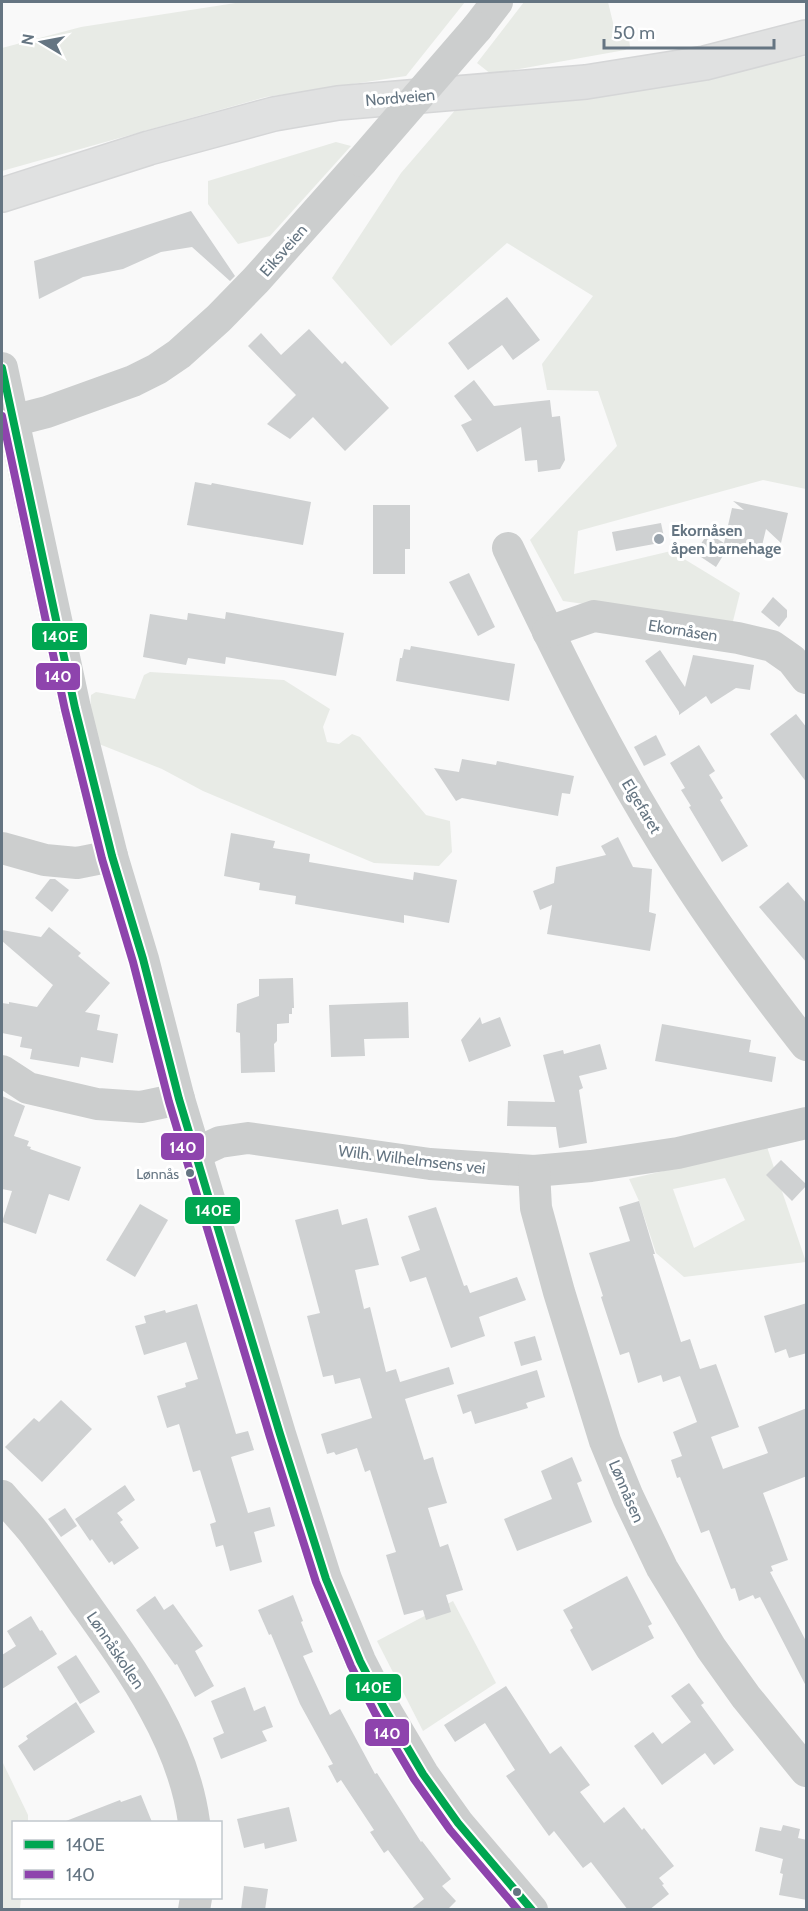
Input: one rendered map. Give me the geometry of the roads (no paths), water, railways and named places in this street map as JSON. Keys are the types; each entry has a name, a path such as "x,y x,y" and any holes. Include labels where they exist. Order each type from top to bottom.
{"main road":[{"name":"Nordveien","path":"2,195 149,148 274,114 338,103 586,82 705,63 807,38"}],"street":[{"name":"Eiksveien","path":"12,421 48,412 133,381 179,354 256,280 362,161 497,2"},
{"path":"2,368 75,708 112,856 146,970 195,1153 323,1568 360,1661 384,1708 423,1774 458,1823 532,1910"},
{"name":"Elgefaret","path":"508,548 548,632 628,784 683,876 747,969 807,1045"},
{"name":"Ekornåsen","path":"548,632 594,616 738,638 772,646 792,660 807,678"},
{"path":"2,848 45,860 77,863 112,856"},
{"path":"2,1071 28,1088 98,1104 141,1107 179,1099"},
{"name":"Wilh. Wilhelmsens vei","path":"195,1153 220,1142 248,1138 430,1164 534,1171 591,1166 678,1153 807,1123"},
{"name":"Lønnåsen","path":"534,1171 536,1208 559,1292 605,1441 628,1497 662,1568 711,1648 746,1697 807,1771"},
{"name":"Lønnåskollen","path":"2,1496 33,1532 114,1644 155,1709 177,1758 192,1806 194,1821"}],"place":[{"name":"Ekornåsen åpen barnehage","path":"659,539"},
{"name":"Lønnås","path":"190,1173"}]}
